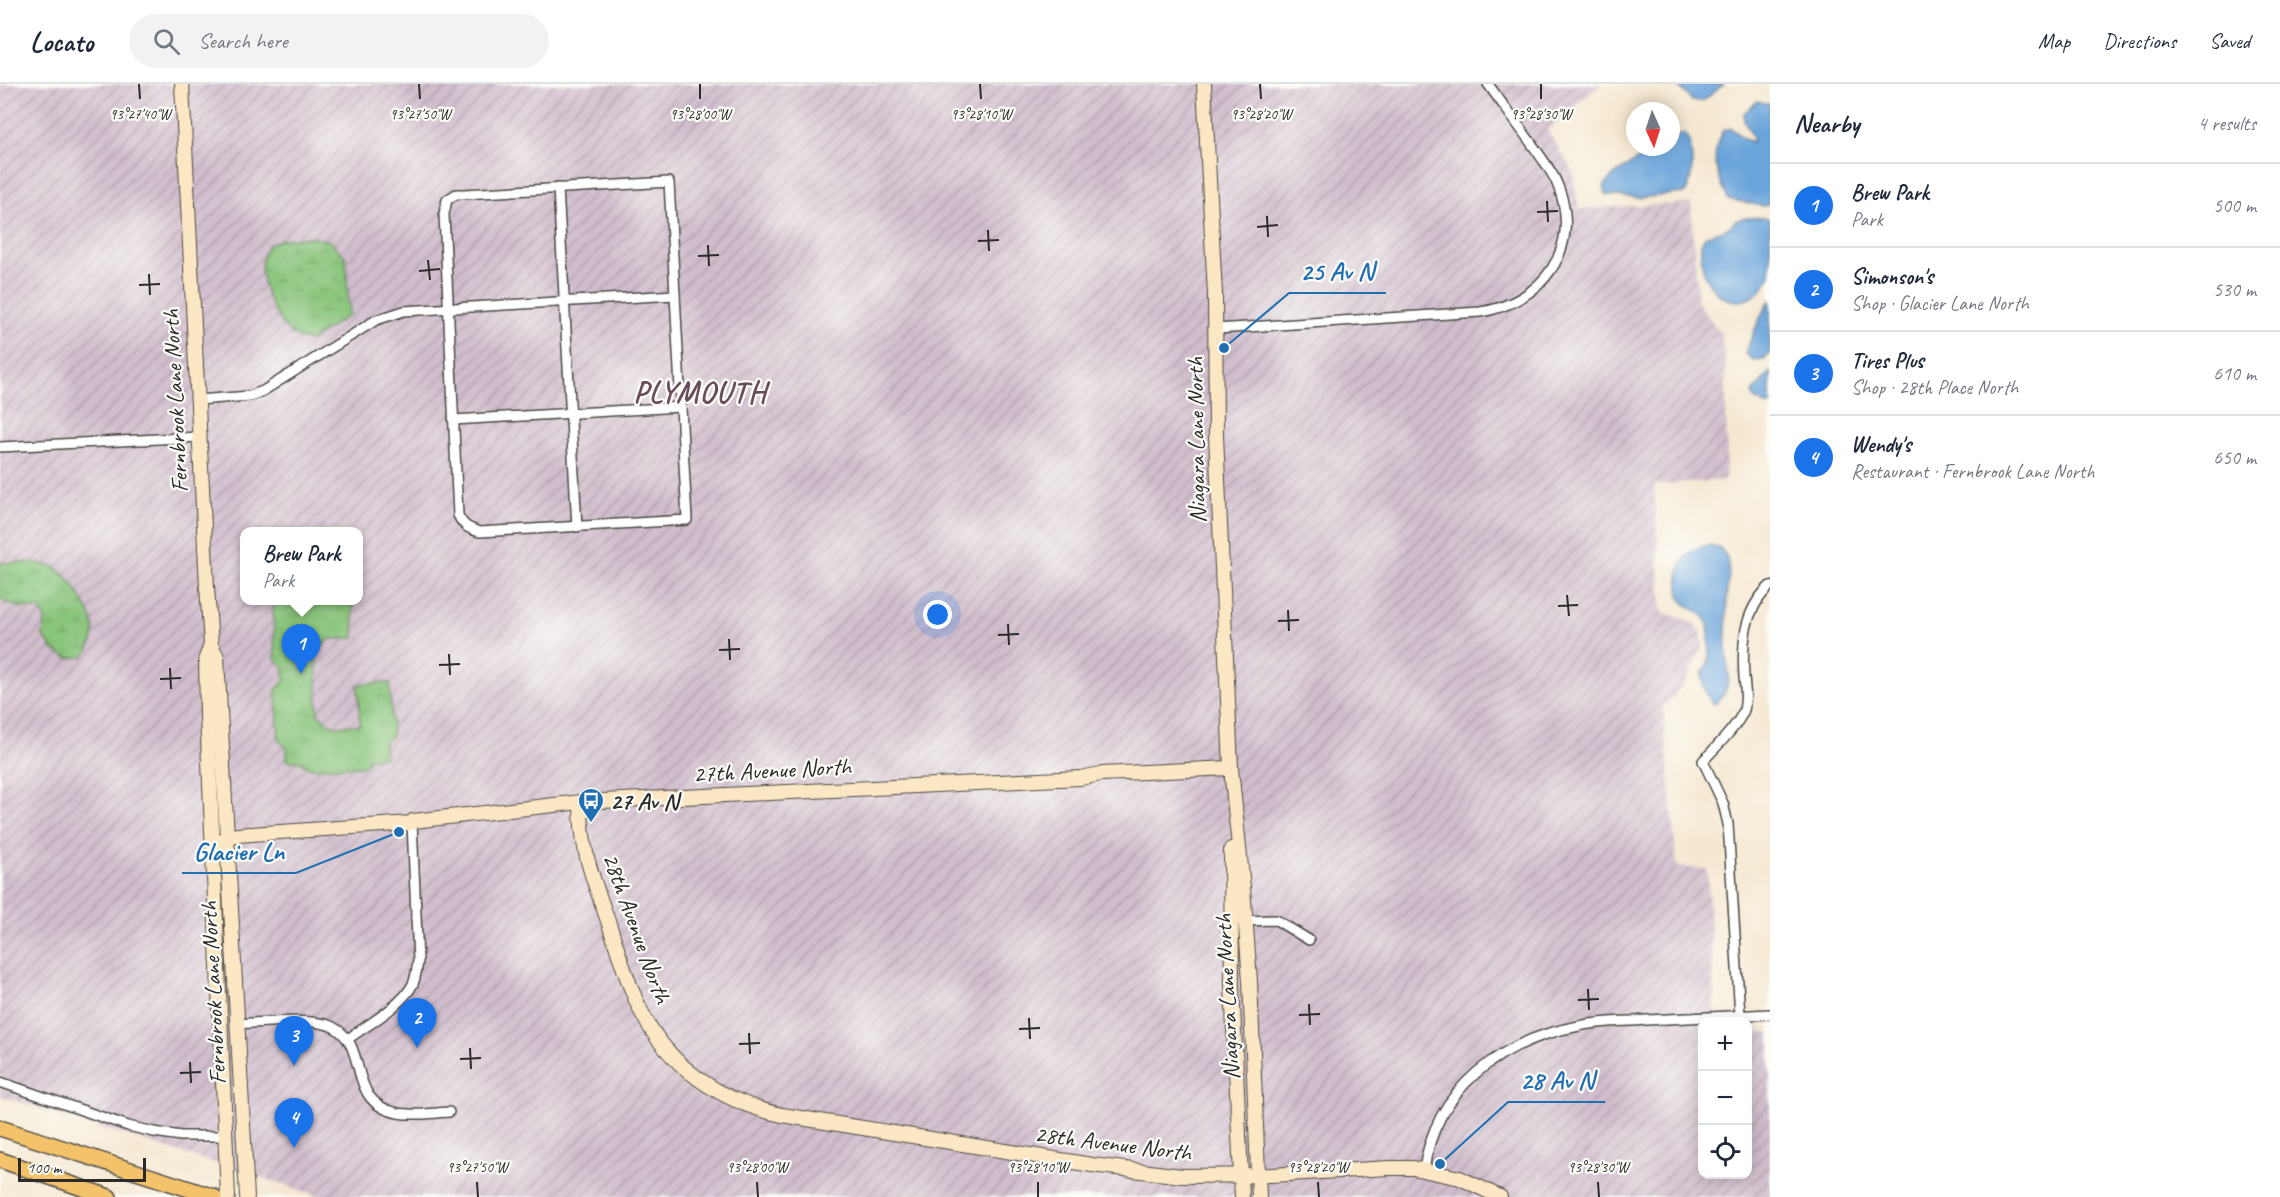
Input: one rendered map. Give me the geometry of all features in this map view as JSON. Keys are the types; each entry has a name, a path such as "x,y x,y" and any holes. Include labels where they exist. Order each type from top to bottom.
{"main road":[{"path":"0,1128 214,1197"},
{"path":"0,1160 109,1197"}],"street":[{"name":"Fernbrook Lane North","path":"182,84 211,645 206,658 228,1197"},
{"name":"Niagara Lane North","path":"1204,84 1216,329 1216,445 1238,921 1242,1197"},
{"path":"1216,329 1480,312 1512,304 1539,285 1550,273 1558,258 1565,222 1564,203 1558,184 1549,168 1488,84"},
{"path":"669,182 675,295 687,520 480,532 465,526 458,515 443,208 447,200 456,194 669,182"},
{"path":"558,188 577,527"},
{"path":"197,400 250,396 263,391 376,320 404,311 675,295"},
{"path":"453,420 681,407"},
{"path":"0,447 199,437"},
{"path":"1740,1015 1728,824 1723,803 1703,761 1740,718 1744,709 1746,698 1744,637 1755,605 1770,586"},
{"name":"Fernbrook Lane North","path":"211,645 218,657 247,1197"},
{"name":"27th Avenue North","path":"213,845 237,835 412,823 413,821 581,802 1080,778 1101,774 1231,768"},
{"name":"28th Avenue North","path":"581,802 586,850 631,988 641,1011 654,1034 670,1054 710,1088 732,1100 757,1110 855,1128 1102,1167 1182,1176 1258,1175 1389,1168 1424,1170 1460,1178 1500,1197"},
{"path":"348,1039 399,1002 412,985 416,973 418,961 412,823"},
{"path":"1238,921 1276,920 1308,940"},
{"name":"Niagara Lane North","path":"1238,921 1259,1197"},
{"path":"1424,1170 1432,1132 1454,1094 1490,1063 1510,1050 1548,1034 1581,1025 1770,1014"},
{"path":"237,1024 321,1023 333,1027 348,1039 356,1055 360,1080 374,1102 398,1113 449,1112"},
{"path":"0,1082 128,1126 153,1132 181,1136 226,1136"}],"shaded area":[{"path":"0,84 1601,84 1547,130 1572,170 1579,209 1691,203 1698,303 1721,334 1725,362 1727,447 1725,480 1654,485 1662,612 1692,622 1701,632 1703,645 1685,683 1663,708 1677,867 1707,869 1715,1017 1698,1017 1698,1179 1752,1179 1752,1033 1770,1032 1770,1197 323,1197 0,1096"}],"green space":[{"path":"311,237 330,241 346,258 349,315 310,341 294,335 281,322 267,294 261,267 268,245 283,239"},
{"path":"33,562 56,568 75,587 86,606 94,631 91,645 84,657 67,658 53,650 43,636 45,620 40,609 22,608 0,600 0,563"},
{"path":"276,605 353,605 354,638 329,639 316,654 318,714 333,726 360,725 358,684 390,683 392,736 384,742 385,757 368,758 368,762 362,766 311,768 303,765 303,761 287,761 287,748 279,741 276,690 285,680 284,667 275,659 273,608"}],"water":[{"path":"1677,84 1724,84 1703,101 1692,101"},
{"path":"1757,101 1770,104 1770,205 1762,206 1728,199 1717,173 1715,156 1723,130 1731,128 1744,139 1752,142 1753,138 1744,121 1744,113"},
{"path":"1684,133 1688,138 1692,154 1692,171 1685,193 1639,198 1606,195 1604,186 1614,175 1643,156 1680,156 1680,134"},
{"path":"1764,217 1770,219 1770,275 1761,289 1750,298 1739,301 1728,299 1709,284 1703,270 1702,240 1710,234 1726,229 1737,220"},
{"path":"1770,300 1770,353 1764,359 1753,360 1745,353"},
{"path":"1770,372 1770,406 1768,406 1754,399 1752,393"},
{"path":"1710,545 1721,549 1727,557 1729,573 1726,646 1729,679 1725,693 1716,703 1712,704 1702,679 1708,662 1710,644 1707,620 1685,604 1679,592 1681,564 1695,549"}],"place":[{"name":"25 Av N","path":"1224,348"},
{"name":"Brew Park","path":"301,674"},
{"name":"27 Av N","path":"591,824"},
{"name":"Glacier Ln","path":"399,832"},
{"name":"Simonson's","path":"417,1048"},
{"name":"Tires Plus","path":"294,1066"},
{"name":"Wendy's","path":"294,1148"},
{"name":"28 Av N","path":"1440,1164"}],"district":[{"name":"PLYMOUTH","path":"700,392"}]}
